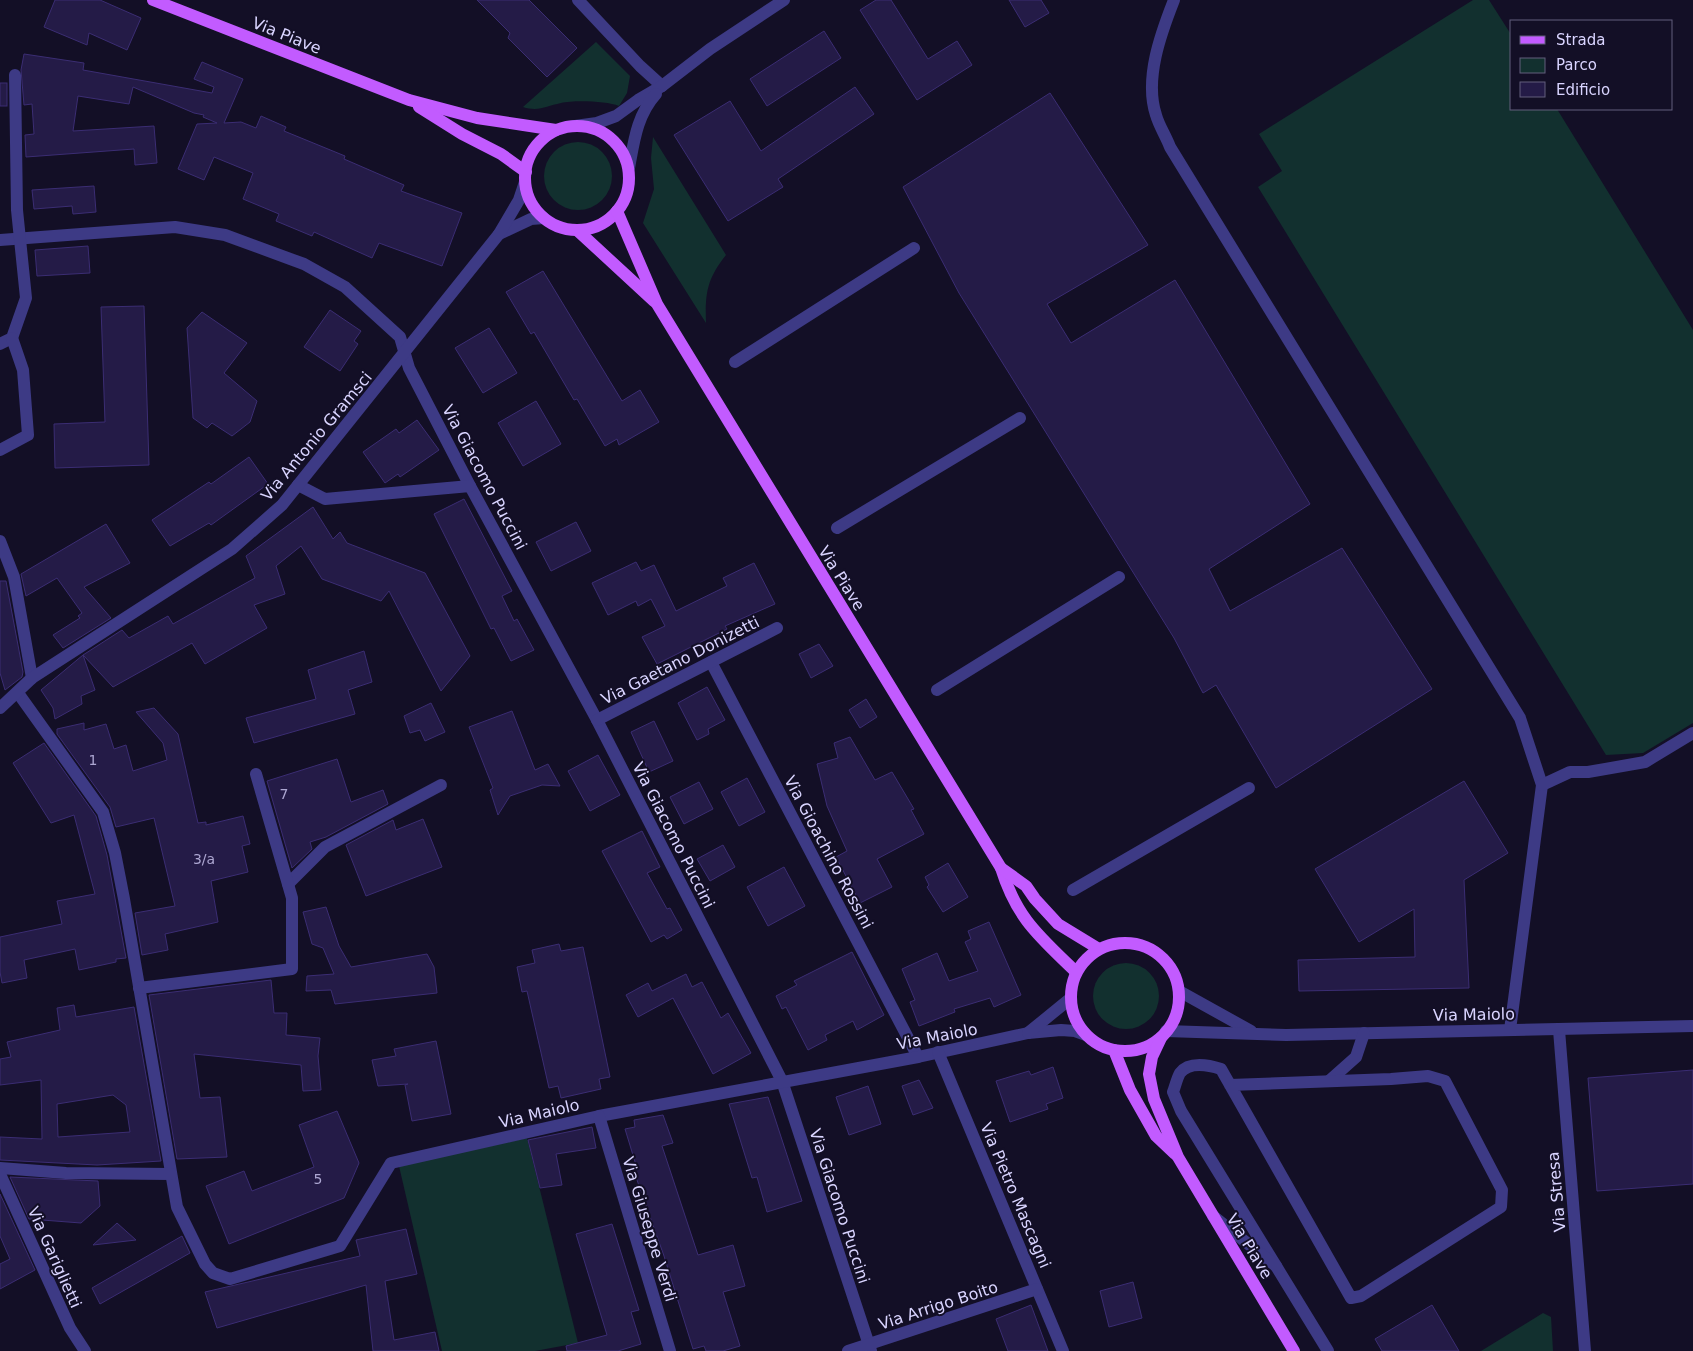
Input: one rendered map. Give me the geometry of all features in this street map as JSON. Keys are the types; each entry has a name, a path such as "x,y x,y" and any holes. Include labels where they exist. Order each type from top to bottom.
{"main road":[{"name":"Via Piave","path":"153,0 408,100 477,118 556,130"},
{"name":"Via Piave","path":"408,100 462,134 501,154 526,177"},
{"path":"575,126 590,127 610,138 624,154 629,168 629,183 625,198 617,211 606,221 592,228 577,230 559,226 544,218 535,208 528,195 526,177 532,152 547,136 556,130 575,126"},
{"name":"Via Piave","path":"617,211 657,304 1001,868 1009,893 1020,913 1037,934 1076,972"},
{"name":"Via Piave","path":"577,230 657,304"},
{"name":"Via Piave","path":"1001,868 1026,886 1034,899 1058,924 1099,949"},
{"path":"1118,943 1135,944 1151,950 1169,966 1179,991 1178,1008 1172,1024 1164,1034 1138,1049 1114,1050 1099,1045 1086,1035 1076,1022 1071,988 1076,972 1087,958 1099,949 1118,943"},
{"name":"Via Piave","path":"1164,1034 1152,1057 1149,1074 1150,1088 1178,1158 1294,1351"},
{"name":"Via Piave","path":"1114,1050 1130,1090 1156,1136 1178,1158"}],"street":[{"path":"578,0 640,66 662,86"},
{"path":"575,126 597,123 616,116 662,86 710,49 784,0"},
{"path":"1174,0 1160,35 1152,75 1155,113 1170,147 1520,718 1542,784 1510,1030"},
{"path":"0,450 28,435 23,370 12,338 26,298 17,210 15,75"},
{"path":"629,168 636,130 644,107 662,86"},
{"name":"Via Antonio Gramsci","path":"0,708 32,678 232,549 282,505 499,234 519,200 526,177"},
{"name":"Via Antonio Gramsci","path":"499,234 531,219 544,218"},
{"name":"Via Giacomo Puccini","path":"0,240 175,227 225,235 304,264 345,287 400,337 410,368 470,486 597,720 782,1082 870,1348"},
{"path":"735,362 914,248"},
{"path":"0,344 12,338"},
{"path":"837,528 1020,418"},
{"path":"298,485 325,499 470,486"},
{"path":"0,541 14,577 32,678"},
{"path":"937,690 1118,578"},
{"name":"Via Gaetano Donizetti","path":"597,720 777,628"},
{"name":"Via Gioachino Rossini","path":"711,662 918,1057"},
{"name":"Via Maiolo","path":"18,693 103,812 115,853 157,1082 177,1207 206,1264 213,1273 230,1279 340,1246 391,1163 599,1116 918,1057 1028,1033 1061,1030 1074,1031 1086,1035"},
{"path":"1542,784 1570,772 1588,772 1645,762 1693,733"},
{"path":"139,988 292,969 292,898 256,774"},
{"path":"288,884 324,847 441,785"},
{"path":"1073,890 1249,788"},
{"name":"Via Maiolo","path":"1179,991 1256,1033"},
{"name":"Via Maiolo","path":"1028,1033 1071,998"},
{"name":"Via Maiolo","path":"1164,1034 1256,1033 1286,1035 1693,1026"},
{"name":"Via Stresa","path":"1559,1030 1585,1351"},
{"path":"1329,1082 1356,1057 1364,1033"},
{"name":"Via Pietro Mascagni","path":"938,1052 1063,1351"},
{"path":"1230,1085 1428,1076 1445,1081 1502,1190 1503,1200 1501,1207 1361,1296 1351,1298 1230,1085 1221,1069 1208,1065 1192,1066 1180,1073 1173,1092 1181,1110 1328,1351"},
{"name":"Via Giuseppe Verdi","path":"599,1116 670,1351"},
{"path":"0,1168 66,1173 171,1174"},
{"name":"Via Gariglietti","path":"0,1174 70,1328 85,1351"},
{"path":"1213,1216 1276,1266"},
{"name":"Via Arrigo Boito","path":"848,1351 870,1348 1037,1289"}],"green space":[{"path":"1473,0 1489,0 1510,33 1510,110 1558,110 1693,330 1693,723 1643,753 1606,755 1258,187 1282,171 1259,134"},
{"path":"596,42 630,76 627,93 619,106 582,101 561,103 538,109 523,107"},
{"path":"653,137 726,255 711,279 706,303 706,323 643,223 654,189 651,158"},
{"path":"585,142 597,148 606,157 612,169 610,189 602,200 585,210 571,210 554,200 546,189 544,169 554,152 565,144"},
{"path":"1120,963 1132,963 1150,972 1157,983 1159,996 1157,1009 1150,1020 1139,1027 1120,1029 1107,1024 1098,1015 1093,1002 1093,990 1098,977 1107,968"},
{"path":"527,1138 578,1343 535,1351 442,1351 399,1166"},
{"path":"1543,1313 1551,1317 1553,1351 1481,1351"}],"building":[{"path":"55,0 100,0 141,18 127,50 89,33 87,45 44,27"},
{"path":"477,0 529,0 577,48 547,77 508,38 510,33"},
{"path":"876,0 891,0 928,59 957,41 972,65 917,100 860,10"},
{"path":"1009,0 1041,0 1049,13 1025,27"},
{"path":"824,31 841,58 767,106 750,79"},
{"path":"24,54 84,63 83,70 212,93 214,87 194,79 202,62 243,79 224,123 241,122 256,128 261,116 286,127 284,131 345,156 344,159 404,185 401,191 462,213 442,266 379,243 372,258 314,232 312,236 276,221 279,214 243,199 253,173 214,157 204,180 178,169 197,124 217,123 203,117 204,115 194,113 133,87 129,104 78,96 73,131 154,126 157,163 135,165 134,149 26,157 25,135 34,134 32,104 24,105 21,70"},
{"path":"0,83 7,83 7,106 0,106"},
{"path":"855,87 874,114 778,179 783,187 728,221 674,135 730,101 761,151"},
{"path":"1050,93 1148,245 1047,304 1071,343 1175,280 1310,504 1209,569 1230,611 1342,548 1432,689 1276,788 1216,685 1203,693 1174,638 959,293 903,187"},
{"path":"94,186 96,212 73,214 72,206 34,209 32,190"},
{"path":"88,246 90,273 37,276 35,250"},
{"path":"543,271 622,401 640,390 659,422 619,445 617,439 605,446 577,399 574,400 534,332 531,334 506,292"},
{"path":"144,306 149,465 55,468 54,424 105,422 101,307"},
{"path":"330,310 361,331 354,341 358,344 340,371 304,347"},
{"path":"202,312 247,343 224,373 257,401 250,422 232,436 212,423 207,428 193,418 187,328"},
{"path":"489,328 517,373 483,393 455,348"},
{"path":"536,401 561,444 523,466 498,423"},
{"path":"417,420 439,450 400,477 398,474 385,483 363,452 396,429 399,433"},
{"path":"249,457 268,484 211,525 209,523 170,546 152,520 209,482 211,484"},
{"path":"464,499 512,591 502,596 514,621 517,619 534,650 511,661 494,628 491,629 434,514"},
{"path":"313,507 333,539 340,532 347,543 425,573 470,656 441,691 389,591 381,601 322,579 301,546 276,566 285,594 254,605 267,628 205,664 192,643 113,687 83,655 122,630 129,638 168,616 173,624 255,578 246,556"},
{"path":"576,522 591,551 551,571 536,542"},
{"path":"106,524 130,563 84,587 111,618 63,648 53,635 80,618 78,616 82,613 57,578 26,596 21,574"},
{"path":"636,562 641,571 654,565 676,611 727,586 723,578 754,563 775,604 725,626 727,629 657,664 642,637 665,626 651,599 638,606 636,601 608,615 592,583"},
{"path":"0,581 6,581 23,672 22,677 5,690 0,673"},
{"path":"819,644 833,666 811,678 799,654"},
{"path":"364,651 372,682 348,690 355,714 254,743 246,718 316,699 308,670"},
{"path":"83,655 95,690 81,696 82,704 55,719 53,708 41,690"},
{"path":"707,687 725,720 708,729 709,734 697,740 678,703"},
{"path":"866,699 877,717 860,728 849,710"},
{"path":"431,703 445,732 425,741 420,730 410,733 404,716"},
{"path":"154,708 178,734 198,823 206,822 206,825 243,816 250,844 242,846 248,872 211,881 218,922 165,934 168,950 142,955 135,913 175,906 154,818 116,827 110,807 57,734 57,729 84,723 84,730 106,724 114,749 126,745 133,771 167,760 163,743 136,712"},
{"path":"512,711 535,770 548,764 560,786 542,785 510,796 498,815 490,790 493,788 469,727"},
{"path":"654,721 673,761 649,772 631,732"},
{"path":"850,737 875,780 892,772 914,809 911,810 924,834 877,859 892,887 860,903 836,857 847,851 827,806 817,764 838,758 834,743"},
{"path":"44,743 96,816 107,855 126,958 116,959 116,962 79,970 75,949 24,960 27,978 2,983 0,972 0,937 62,924 57,901 95,894 74,815 51,823 13,763"},
{"path":"598,755 620,795 590,811 568,771"},
{"path":"337,759 351,802 383,790 388,804 326,837 310,842 312,849 292,868 267,781"},
{"path":"747,778 765,812 739,826 721,792"},
{"path":"1464,781 1508,853 1464,880 1469,988 1299,991 1298,960 1415,957 1414,909 1359,942 1315,869"},
{"path":"699,782 713,809 684,824 670,797"},
{"path":"423,819 442,867 366,896 346,845 393,820 396,830"},
{"path":"642,831 660,867 647,873 667,909 670,908 682,930 667,939 664,935 651,942 602,851"},
{"path":"723,845 735,867 710,881 697,859"},
{"path":"948,863 968,897 943,912 927,887 929,885 925,877"},
{"path":"784,867 805,906 768,926 747,887"},
{"path":"326,907 339,946 351,967 427,954 434,967 437,993 335,1004 331,990 306,991 307,976 334,974 323,948 312,944 303,912"},
{"path":"989,922 1021,995 994,1007 990,998 954,1009 955,1012 919,1026 910,1002 915,1000 902,969 937,953 949,981 978,971 965,942 971,939 968,931"},
{"path":"559,944 561,951 583,947 610,1077 599,1079 601,1089 561,1098 558,1086 549,1088 527,991 522,992 517,967 535,963 532,950"},
{"path":"852,952 884,1015 857,1030 853,1021 825,1035 827,1040 808,1050 786,1007 782,1009 776,996 797,985 794,981"},
{"path":"686,974 692,987 702,982 721,1018 728,1013 751,1053 713,1074 673,998 638,1017 626,995 648,983 652,991"},
{"path":"271,980 274,1013 287,1013 286,1035 320,1038 318,1056 321,1090 303,1091 301,1065 194,1054 200,1098 220,1097 227,1157 177,1159 149,995"},
{"path":"74,1005 76,1017 134,1007 161,1161 97,1165 0,1160 0,1137 42,1139 41,1080 0,1085 0,1059 11,1057 7,1042 60,1030 57,1008","holes":["113,1095 126,1105 130,1132 58,1137 57,1104"]},
{"path":"436,1041 451,1114 412,1121 405,1085 408,1084 378,1086 372,1060 396,1056 394,1049"},
{"path":"1053,1067 1063,1098 1046,1104 1048,1109 1010,1122 996,1081 1029,1071 1031,1075"},
{"path":"1693,1070 1693,1184 1597,1191 1588,1078"},
{"path":"919,1080 933,1108 913,1115 902,1086"},
{"path":"868,1086 881,1124 849,1135 836,1097"},
{"path":"768,1097 802,1201 767,1212 757,1177 752,1178 729,1104"},
{"path":"337,1111 359,1163 344,1198 229,1244 206,1186 244,1171 252,1191 314,1167 299,1125"},
{"path":"663,1115 673,1143 662,1146 698,1255 733,1245 745,1286 723,1292 740,1346 723,1351 706,1351 704,1346 693,1349 664,1256 632,1166 636,1165 625,1129 635,1127 634,1120"},
{"path":"592,1127 596,1148 556,1154 562,1185 540,1188 528,1140"},
{"path":"10,1177 98,1181 100,1206 81,1223 29,1219"},
{"path":"0,1194 35,1270 0,1289 0,1264 10,1259 0,1236"},
{"path":"117,1223 136,1240 93,1245"},
{"path":"612,1224 639,1310 631,1312 641,1344 618,1351 567,1351 566,1346 607,1335 576,1234"},
{"path":"406,1229 417,1274 385,1281 394,1340 435,1332 439,1351 373,1351 366,1285 217,1328 205,1292 360,1256 356,1240"},
{"path":"182,1236 190,1253 100,1304 92,1288"},
{"path":"1133,1282 1142,1318 1109,1327 1100,1291"},
{"path":"1031,1305 1048,1351 1008,1351 996,1319"},
{"path":"1432,1305 1459,1351 1382,1351 1375,1339"}]}
